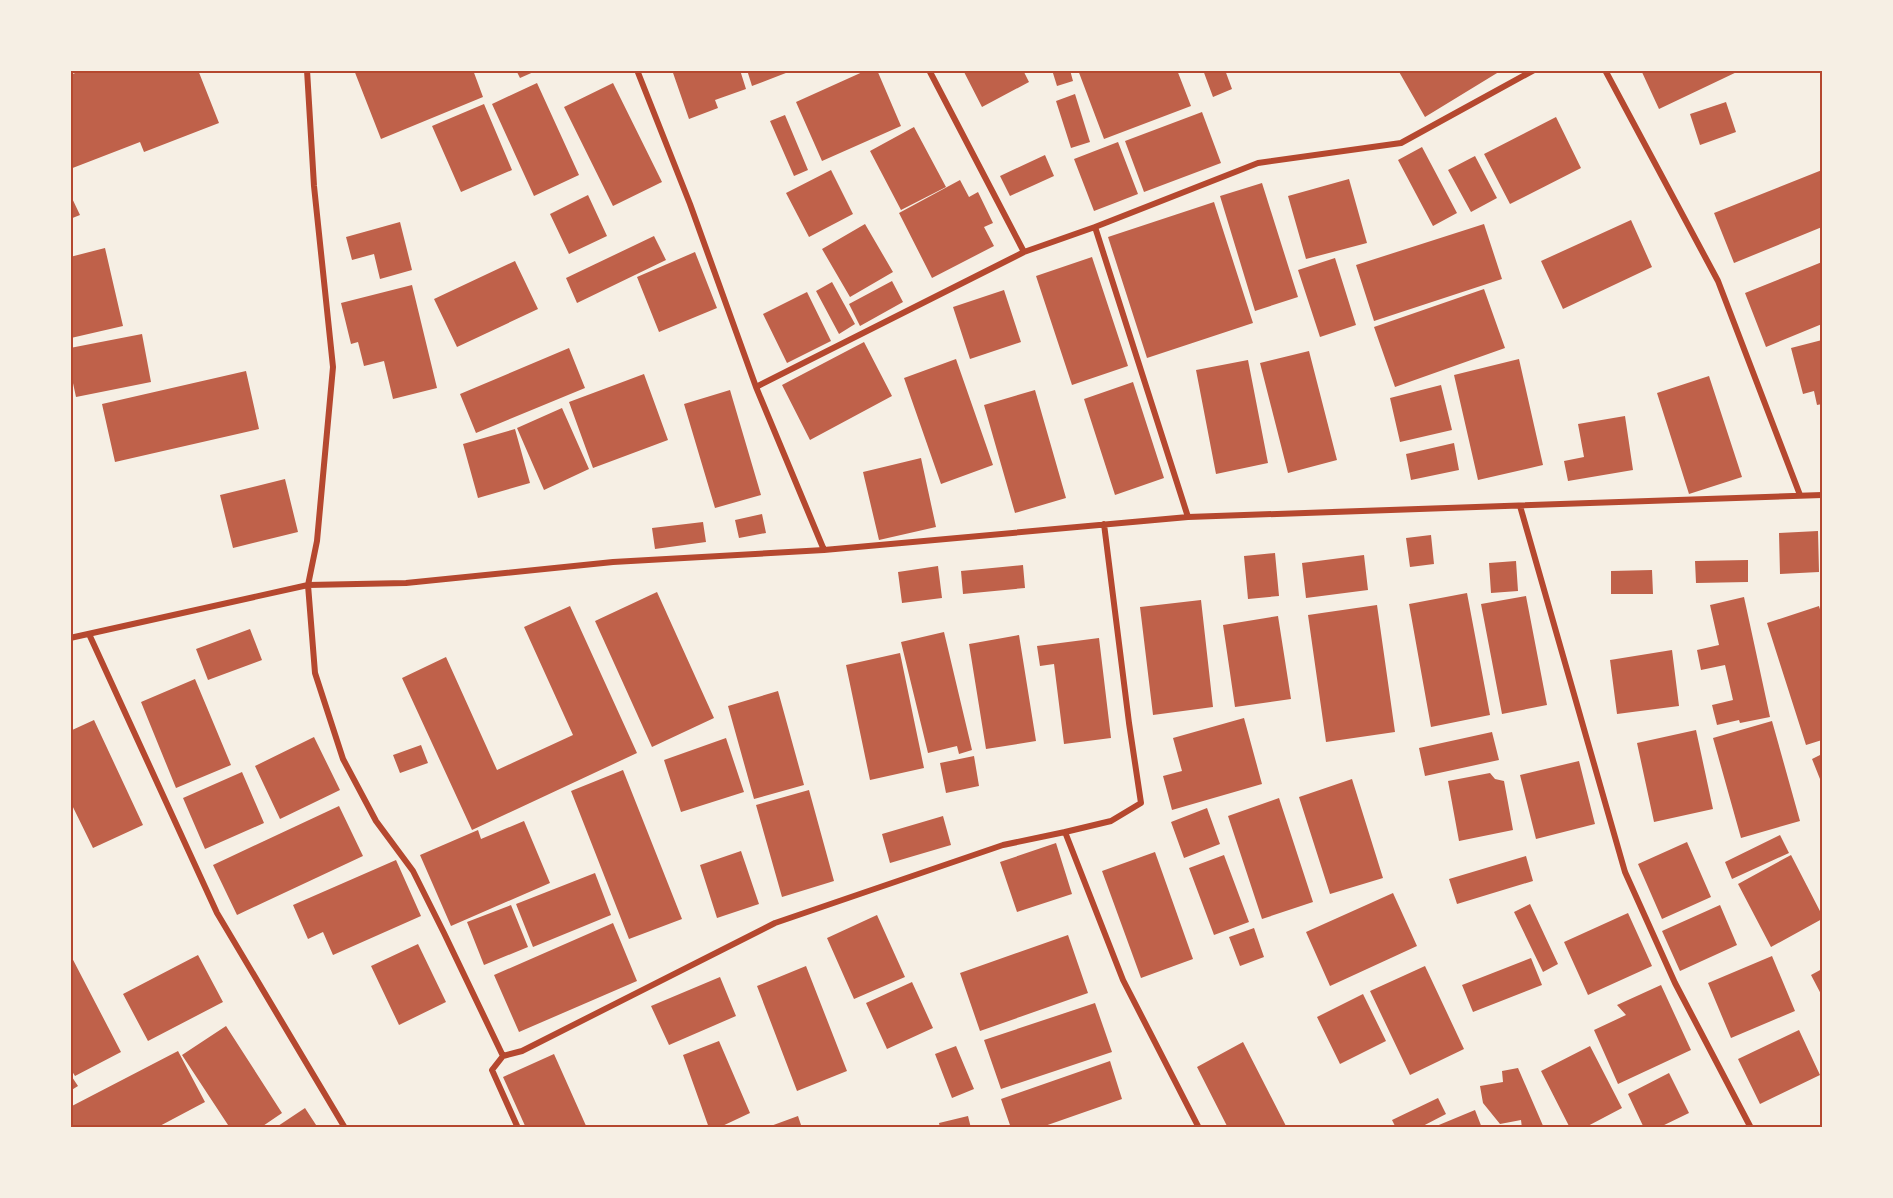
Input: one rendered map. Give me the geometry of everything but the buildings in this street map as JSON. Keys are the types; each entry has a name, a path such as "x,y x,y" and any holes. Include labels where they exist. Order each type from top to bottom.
{"street":[{"path":"307,70 314,186 333,367 317,541 308,585 315,673 343,759 376,821 413,871 502,1056"},
{"path":"637,70 690,204 756,387 824,550"},
{"path":"929,70 1024,252"},
{"path":"756,387 1024,252 1258,164 1401,143 1534,70"},
{"path":"1605,70 1718,281 1800,495"},
{"path":"1095,227 1188,517"},
{"path":"70,638 308,585 406,583 613,562 824,550 1188,517 1822,495"},
{"path":"1520,506 1625,872 1675,983 1751,1128"},
{"path":"518,1128 492,1070 502,1056 522,1051 775,923 1003,845 1111,821 1141,803 1104,524"},
{"path":"89,634 217,913 345,1128"},
{"path":"1065,832 1123,981 1199,1128"}]}
